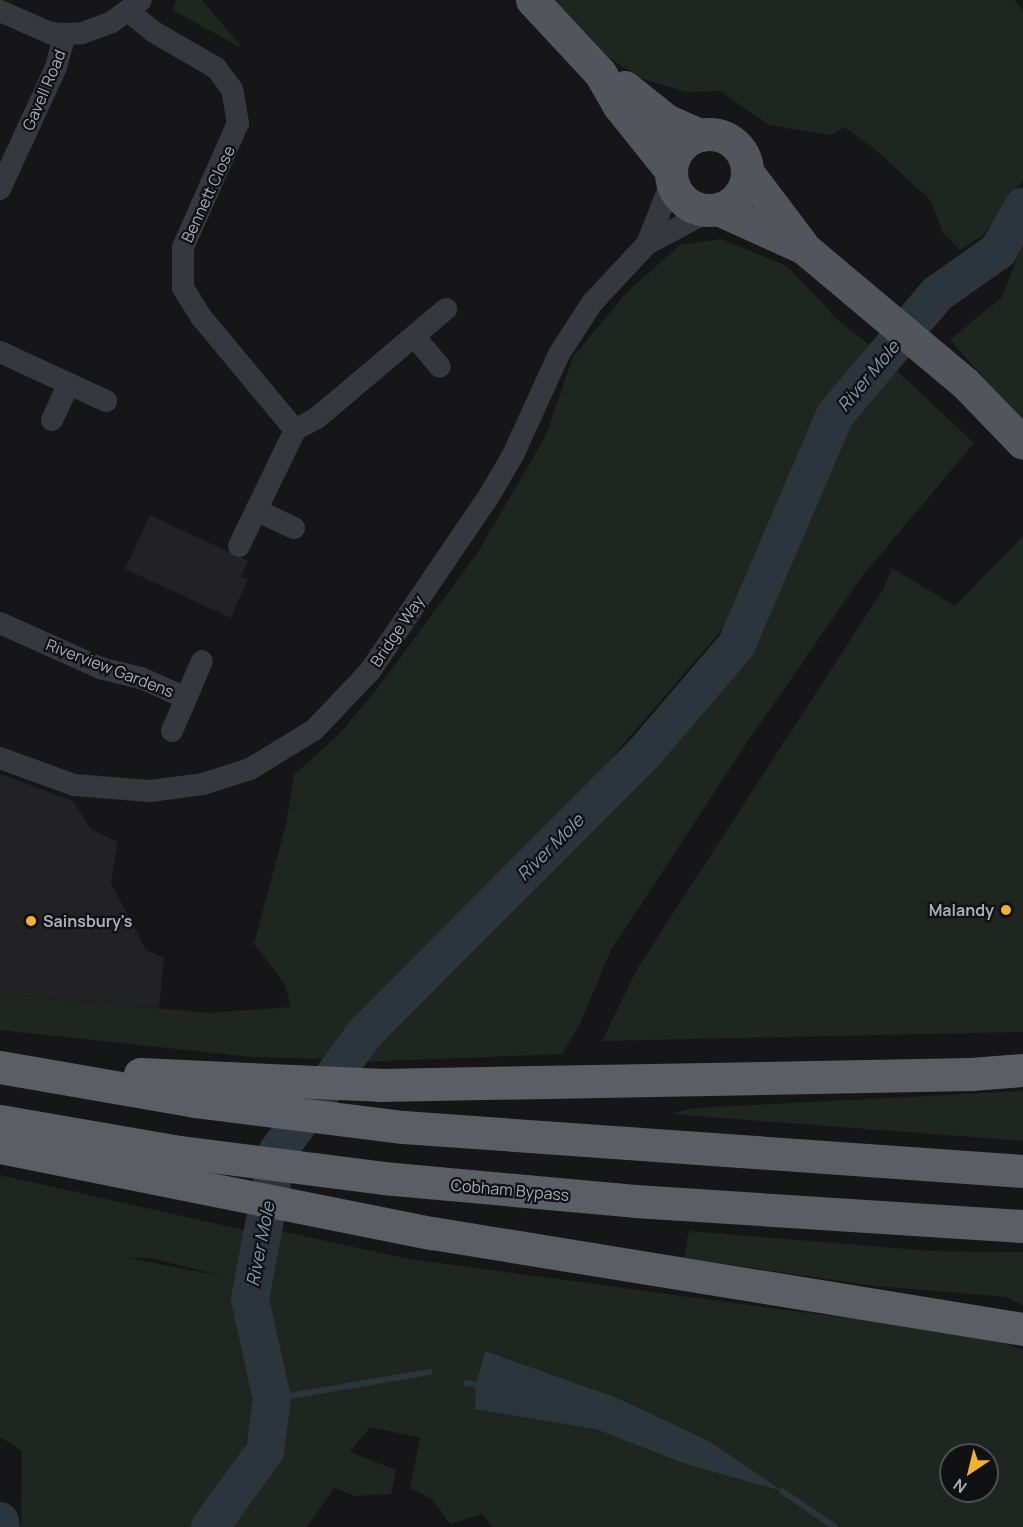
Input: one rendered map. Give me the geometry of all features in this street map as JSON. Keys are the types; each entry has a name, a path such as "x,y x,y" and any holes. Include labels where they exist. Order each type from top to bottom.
{"highway":[{"path":"0,1067 195,1089 404,1127 1023,1171"},
{"path":"195,1089 293,1083 454,1083 971,1074 1023,1070"},
{"name":"Cobham Bypass","path":"0,1121 170,1165 383,1178 647,1202 1023,1226"},
{"path":"0,1147 170,1165 362,1220 650,1270 1023,1329"}],"main road":[{"path":"532,0 600,73 620,106 671,176 689,205 714,210 804,248"},
{"path":"600,73 633,92 666,120 700,135 720,135 737,146 748,173 804,248 965,383 1023,443"},
{"path":"671,176 676,152 700,135"},
{"path":"714,210 736,200 748,173"}],"street":[{"name":"Gavell Road","path":"0,189 56,67 65,34 98,28 135,5"},
{"name":"Bennett Close","path":"135,5 154,32 216,68 232,89 238,123 183,247 183,288 202,318 295,430"},
{"path":"0,11 43,30 65,34"},
{"name":"Bridge Way","path":"647,244 671,176"},
{"name":"Bridge Way","path":"0,758 74,785 150,791 203,784 250,769 314,730 351,694 379,658 501,476 573,331 604,288 647,244 714,210"},
{"path":"239,546 295,430 317,418 446,309"},
{"path":"414,336 440,367"},
{"path":"0,352 106,401"},
{"path":"52,420 69,384"},
{"path":"256,510 294,528"},
{"name":"Riverview Gardens","path":"0,623 100,668 141,678 186,698"},
{"name":"Riverview Gardens","path":"171,731 202,662"}],"shaded area":[{"path":"176,0 202,0 243,49 173,10"},
{"path":"552,0 1014,0 1023,11 1023,180 983,235 960,250 943,233 931,201 875,149 844,127 831,135 769,125 720,91 687,92 643,79 591,47"},
{"path":"721,239 787,266 840,322 875,349 814,417 726,625 589,784 370,1008 326,1059 251,1057 0,1030 0,994 209,1013 291,1007 284,983 254,944 286,824 294,775 339,734 377,689 478,552 546,435 573,357 627,292 680,245"},
{"path":"1023,243 1023,422 950,340 1002,297"},
{"path":"895,369 974,443 860,579 748,741 611,950 579,1026 562,1054 361,1062 377,1039 687,729 754,643 847,424"},
{"path":"150,515 248,561 241,576 248,579 231,618 125,569"},
{"path":"1023,536 1023,1032 602,1041 637,969 884,588 892,568 955,606"},
{"path":"0,774 73,801 91,829 118,842 111,883 146,950 164,958 159,1008 0,994"},
{"path":"1023,1091 1023,1141 670,1114 694,1108"},
{"path":"0,1175 253,1232 242,1281 244,1328 258,1402 239,1464 191,1527 21,1527 22,1451 0,1437","holes":["128,1258 151,1258 222,1276"]},
{"path":"276,1230 409,1259 831,1316 963,1329 1023,1350 1023,1527 493,1527 482,1514 450,1524 432,1499 410,1488 420,1438 370,1427 350,1452 396,1470 391,1494 355,1496 334,1488 307,1527 231,1527 264,1465 284,1401 285,1378 261,1301"},
{"path":"689,1231 931,1251 1023,1252 1023,1305 1006,1297 875,1286 684,1258"},
{"path":"485,1351 617,1398 711,1442 782,1491 683,1463 596,1429 475,1409 476,1385"}],"waterway":[{"name":"River Mole","path":"210,1527 265,1451 272,1399 250,1299 278,1151 365,1033 645,752 736,646 835,415 937,294 998,251 1023,207"},
{"path":"272,1399 430,1372"},
{"path":"466,1383 476,1385"},
{"path":"782,1491 835,1527"},
{"name":"River Mole","path":"0,1521 1,1527"}],"place":[{"name":"Malandy","path":"1006,910"},
{"name":"Sainsbury's","path":"31,921"}]}
